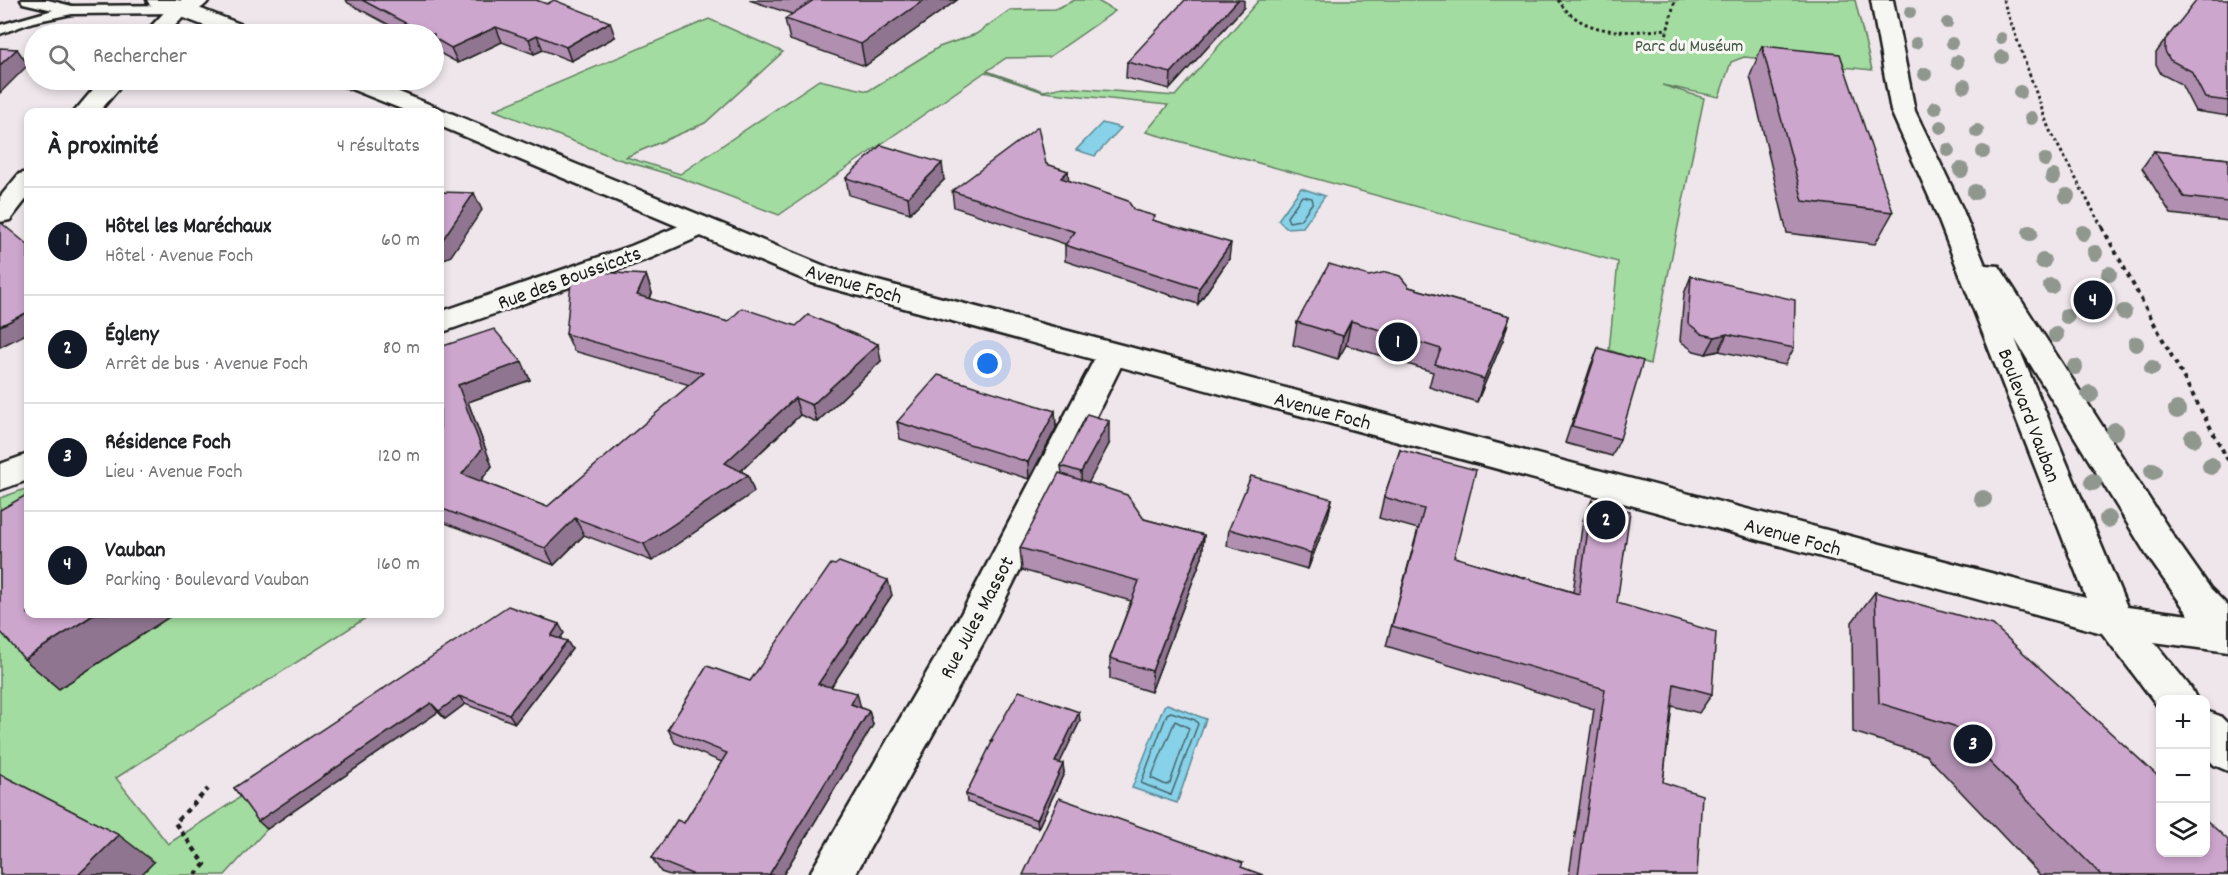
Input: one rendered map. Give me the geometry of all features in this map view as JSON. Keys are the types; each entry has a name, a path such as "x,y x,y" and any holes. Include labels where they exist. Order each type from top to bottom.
{"main road":[{"path":"158,0 189,4 226,24"},
{"name":"Boulevard Vauban","path":"1882,0 1903,111 1948,208 2074,528 2114,621 2174,695"},
{"path":"166,24 189,4"},
{"path":"90,108 105,90"},
{"path":"375,90 419,108"},
{"name":"Avenue Foch","path":"444,119 698,227 822,276 2114,621 2228,636"},
{"path":"0,213 24,185"},
{"name":"Boulevard Vauban","path":"1948,208 2159,544 2197,598 2228,631"},
{"name":"Rue des Boussicats","path":"444,322 641,252 698,227"},
{"name":"Rue Jules Massot","path":"831,875 974,625 1112,354"},
{"path":"0,477 24,468"},
{"path":"2210,734 2228,752"}],"lane":[{"path":"28,0 72,10"},
{"path":"0,30 29,19 72,10 189,4"}],"path":[{"path":"1558,0 1571,15 1600,28 1637,33 1668,29"},
{"path":"1665,40 1675,0"},
{"path":"2003,0 2049,129 2228,460"},
{"path":"195,875 205,864 175,823 208,789"}],"green space":[{"name":"Parc du Muséum","path":"1075,0 1096,0 1115,11 1049,57 1006,58 987,71 1044,91 1063,87 1175,96 1259,0 1855,0 1872,70 1744,57 1731,62 1719,97 1662,85 1704,98 1650,364 1609,350 1618,262 1146,132 1168,105 1043,92 985,72 779,215 678,177 618,159 494,110 709,19 783,52 705,123 626,157 680,174 819,80 868,91 939,47 976,34 1010,10 1055,9"},
{"path":"24,489 24,618 366,618 116,778 168,844 242,796 267,829 225,875 0,875 0,498"}],"water":[{"path":"1102,123 1121,128 1095,156 1076,150"},
{"path":"1301,188 1325,196 1303,227 1286,228 1278,220"},
{"path":"1167,704 1206,719 1177,803 1132,788 1164,706"}],"building":[{"path":"362,0 536,0 547,4 554,0 610,22 566,47 537,35 529,39 496,27 451,48 444,44 444,24 407,24"},
{"path":"808,0 924,0 861,44 785,19 812,1"},
{"path":"1185,0 1238,0 1171,73 1127,62"},
{"path":"2197,0 2228,0 2228,101 2205,98 2191,71 2170,60 2165,51 2165,40"},
{"path":"1762,46 1840,54 1893,212 1803,201"},
{"path":"0,48 17,49 0,65"},
{"path":"1038,127 1046,164 1068,171 1061,178 1128,201 1134,210 1155,216 1152,220 1231,243 1199,288 1065,245 1075,232 952,191"},
{"path":"881,145 942,163 908,197 846,178"},
{"path":"2154,151 2228,159 2228,202 2184,197"},
{"path":"444,192 474,193 444,238"},
{"path":"0,222 24,242 24,314 0,326"},
{"path":"1329,264 1369,276 1386,272 1400,276 1409,287 1510,316 1484,379 1435,364 1441,349 1351,321 1343,336 1297,322"},
{"path":"599,272 646,275 637,295 728,322 742,308 796,326 808,315 878,344 812,405 795,398 725,463 748,475 644,544 575,518 545,548 444,510 444,346 494,329 522,362 458,385 482,449 462,474 547,507 703,373 566,334 571,282"},
{"path":"1691,276 1795,300 1794,348 1727,334 1715,337 1702,334 1688,323"},
{"path":"1598,348 1643,361 1620,439 1572,426"},
{"path":"938,375 1055,411 1028,462 897,422"},
{"path":"1087,414 1109,421 1081,472 1061,466"},
{"path":"1400,450 1476,470 1454,557 1579,594 1592,500 1630,511 1617,603 1716,632 1712,694 1674,684 1663,782 1702,795 1697,875 1578,875 1605,689 1392,626 1424,509 1384,497"},
{"path":"1059,473 1127,495 1144,519 1204,535 1152,671 1110,658 1139,581 1020,548"},
{"path":"1251,476 1332,499 1311,553 1229,529"},
{"path":"24,496 24,618 89,618 24,659 0,631 0,510"},
{"path":"839,562 888,580 818,684 857,693 851,704 869,711 769,875 691,875 652,858 677,820 684,823 727,753 668,729 707,666 750,681 831,564 835,565"},
{"path":"1875,592 1993,625 2156,774 2156,857 2210,857 2210,824 2228,840 2228,875 2101,875 1954,726 1879,703"},
{"path":"508,606 559,624 551,636 567,641 509,714 459,696 439,711 431,703 258,821 234,788"},
{"path":"1019,691 1079,712 1055,762 1063,764 1037,820 966,794 993,740 991,740"},
{"path":"0,774 119,835 78,875 0,875"},
{"path":"1059,798 1243,863 1241,867 1263,875 1023,875"}],"place":[{"name":"Vauban","path":"2093,300"},
{"name":"Hôtel les Maréchaux","path":"1398,342"},
{"name":"Égleny","path":"1606,520"},
{"name":"Résidence Foch","path":"1973,744"}]}
